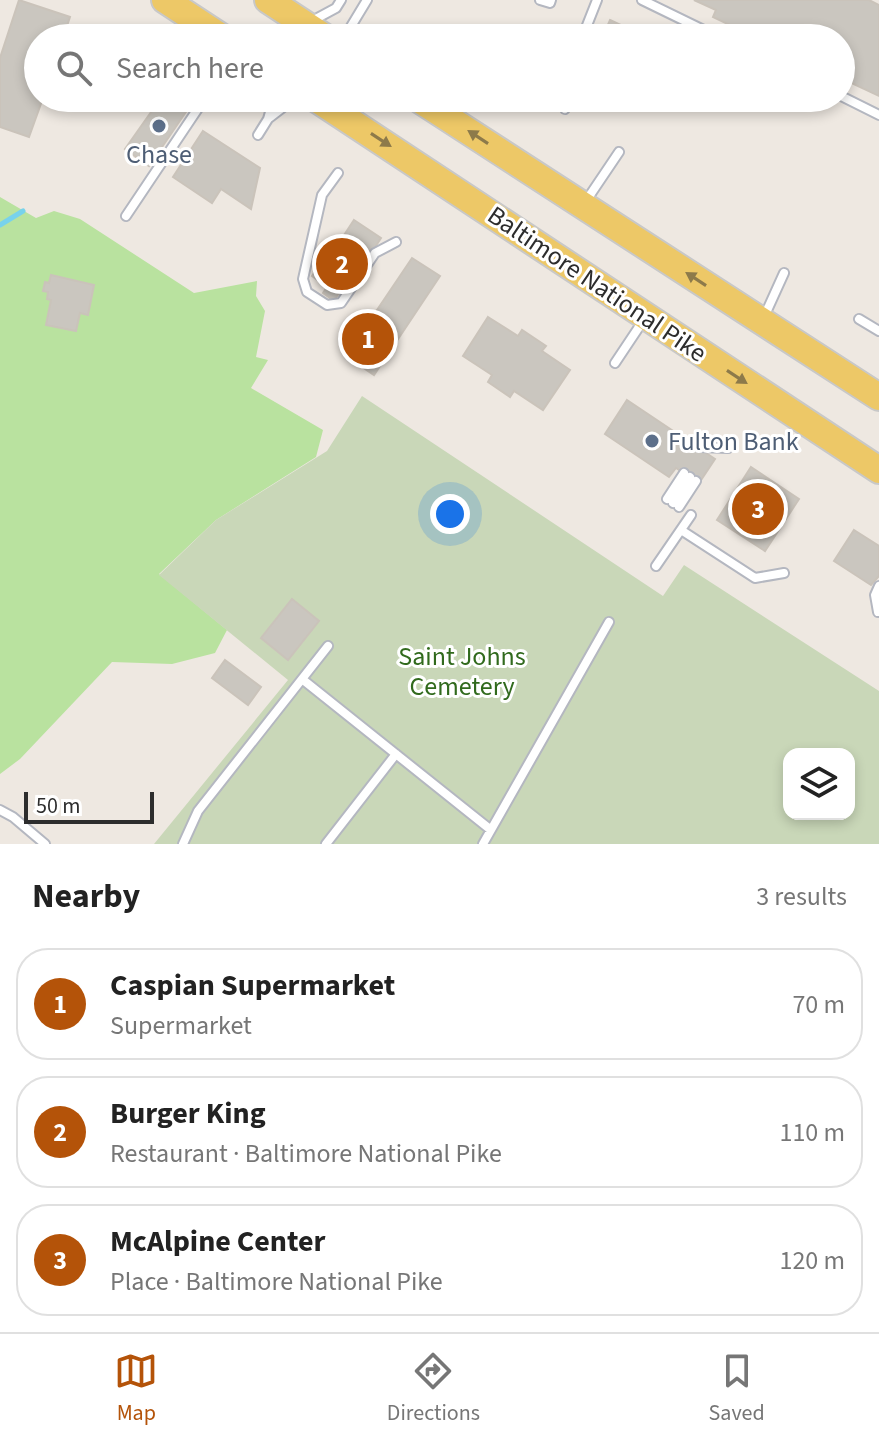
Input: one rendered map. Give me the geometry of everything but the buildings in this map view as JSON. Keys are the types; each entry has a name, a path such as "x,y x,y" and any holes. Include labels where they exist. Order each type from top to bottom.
{"main road":[{"path":"165,0 195,24"},
{"path":"268,0 304,24"},
{"name":"Baltimore National Pike","path":"333,112 879,470"},
{"path":"439,112 879,397"}],"lane":[{"path":"321,24 341,0"},
{"path":"352,24 367,0"},
{"path":"540,0 550,3 551,0"},
{"path":"588,24 597,0"},
{"path":"642,0 691,24"},
{"path":"855,103 879,115"},
{"path":"126,216 196,112"},
{"path":"258,135 270,112"},
{"path":"268,119 284,112"},
{"path":"583,206 619,152"},
{"path":"338,173 322,195 303,279 307,292 327,305 341,303 375,253 396,242"},
{"path":"761,321 784,273"},
{"path":"615,363 645,317"},
{"path":"859,319 879,331"},
{"path":"708,451 728,448"},
{"path":"690,477 673,503 690,477"},
{"path":"656,566 691,515"},
{"path":"681,530 755,578 784,573"},
{"path":"878,612 875,595 879,586"},
{"path":"483,844 609,622"},
{"path":"183,844 198,811 328,646"},
{"path":"302,679 491,830"},
{"path":"326,844 396,754"},
{"path":"0,810 45,844"}],"green space":[{"path":"0,197 36,218 54,211 80,219 194,293 257,281 256,296 265,311 256,357 268,360 251,388 323,430 316,457 216,520 159,574 227,630 215,653 172,664 112,662 20,759 0,774"},
{"name":"Saint Johns Cemetery","path":"362,396 663,596 684,565 879,691 879,844 154,844 288,680 159,575 216,520 327,451"}],"waterway":[{"path":"0,225 23,211"}],"place":[{"name":"Chase","path":"159,126"},
{"name":"Burger King","path":"342,264"},
{"name":"Caspian Supermarket","path":"368,339"},
{"name":"Fulton Bank","path":"652,441"},
{"name":"McAlpine Center","path":"758,509"}]}
